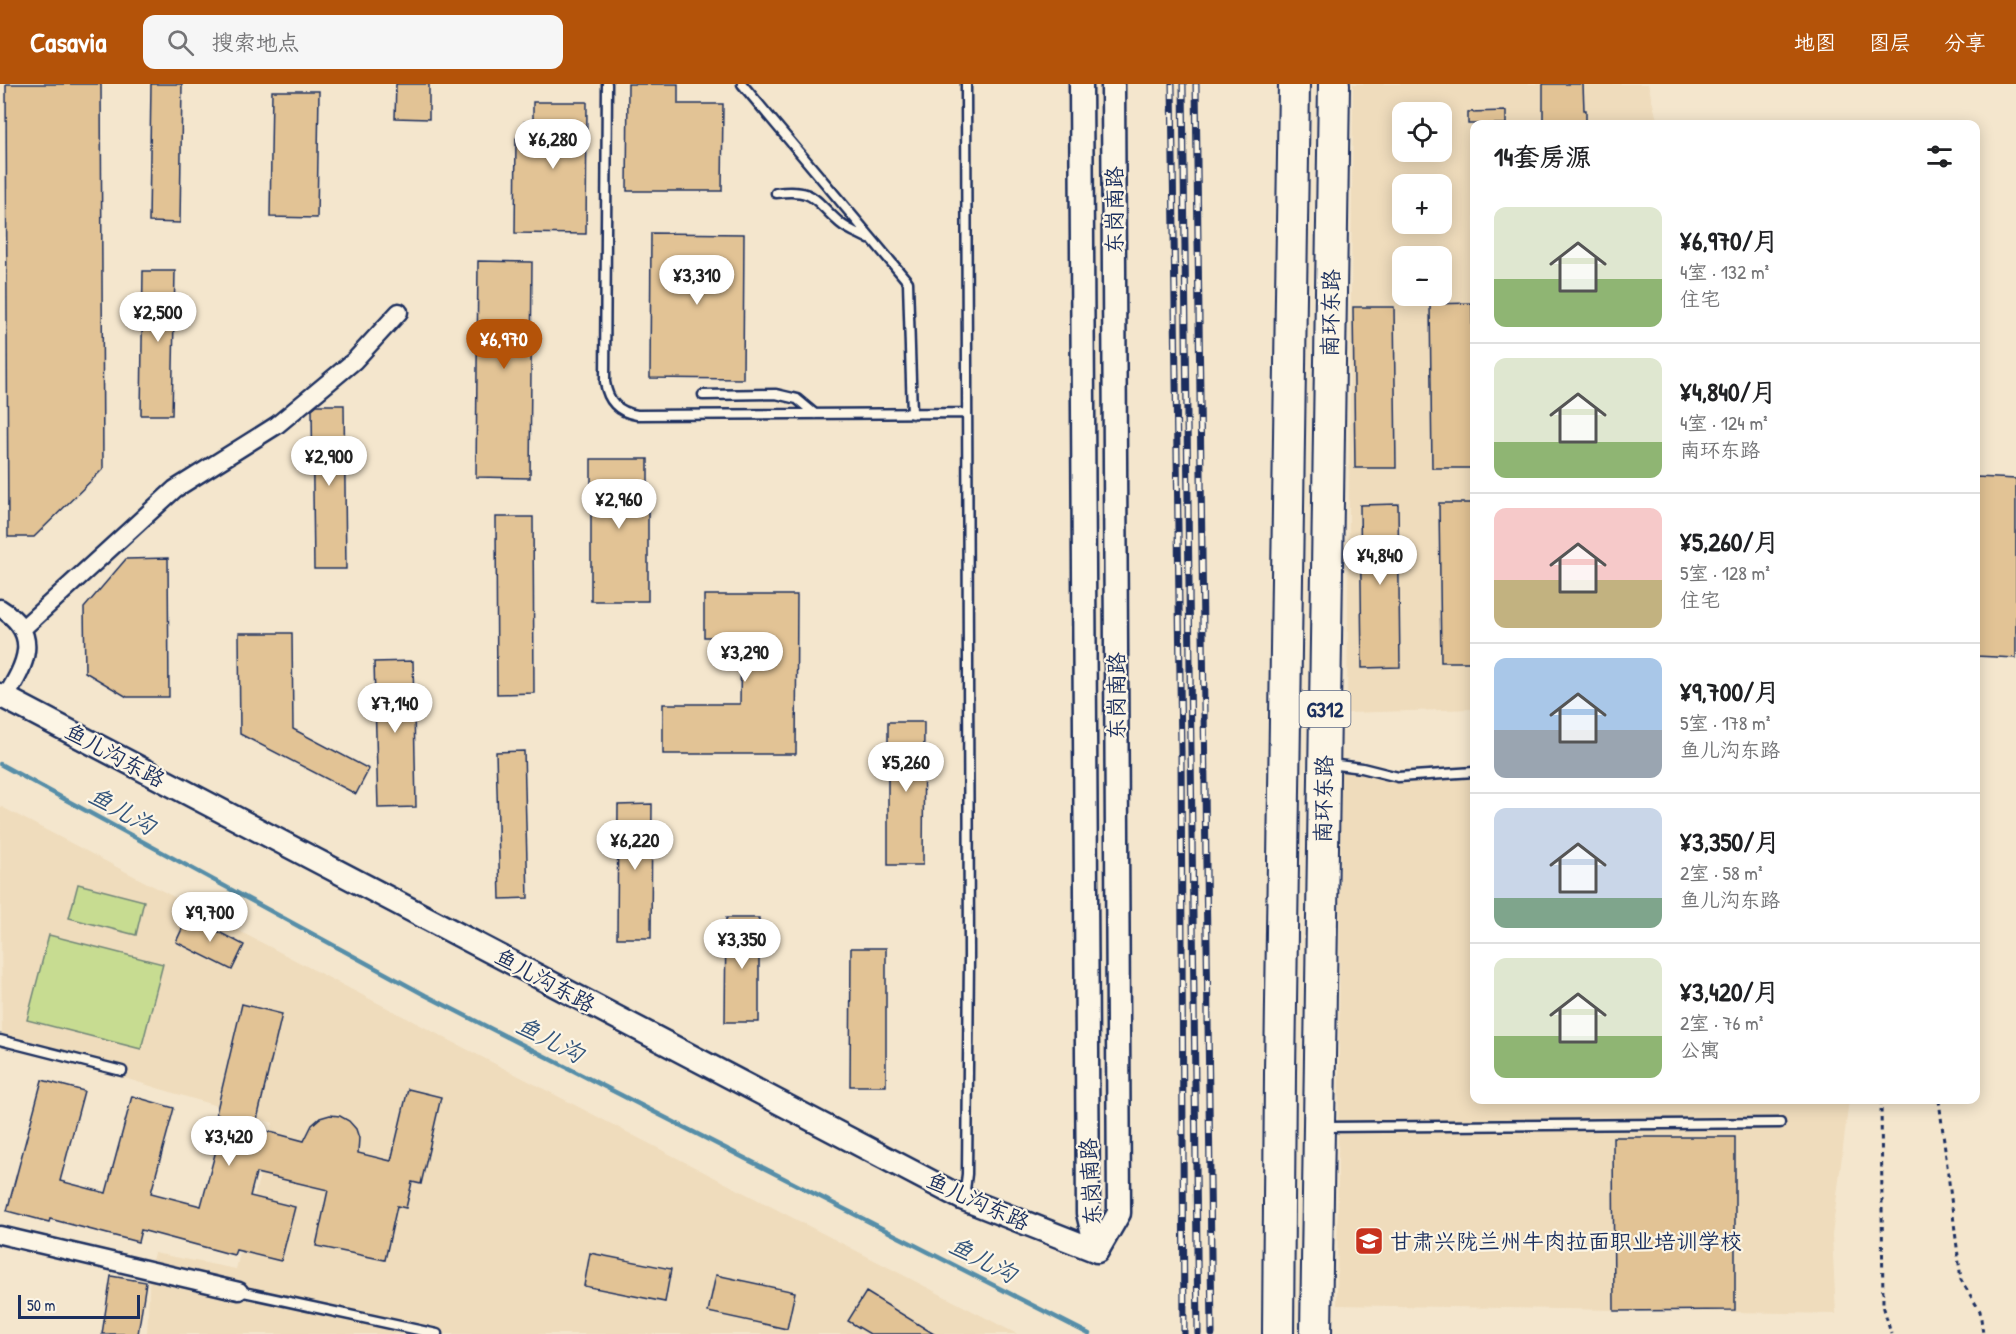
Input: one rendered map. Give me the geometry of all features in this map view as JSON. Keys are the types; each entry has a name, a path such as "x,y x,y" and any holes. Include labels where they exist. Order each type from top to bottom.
{"highway":[{"name":"南环东路","path":"1278,1334 1294,84"},
{"name":"南环东路","path":"1316,1334 1334,84"},
{"path":"1291,290 1331,291"}],"street":[{"name":"东岗南路","path":"1082,84 1088,1213 1097,1251"},
{"name":"东岗南路","path":"1097,1251 1119,1213 1113,84"},
{"path":"22,629 175,489 277,425 354,361 399,312"},
{"path":"0,608 13,617 22,629 26,644 26,659 20,673 3,697"},
{"name":"鱼儿沟东路","path":"3,697 964,1199 1097,1251"},
{"path":"0,1234 238,1291"}],"lane":[{"path":"607,84 605,382 606,392 618,409 627,414 637,415 967,413"},
{"path":"742,84 908,282 912,414"},
{"path":"964,1199 967,1174 969,956 966,84"},
{"path":"776,193 791,191 819,200 842,224 875,242"},
{"path":"703,395 776,394 797,399 815,414"},
{"path":"1324,764 1362,768 1398,777 1470,772"},
{"path":"0,1040 122,1071"},
{"path":"1318,1127 1780,1124"},
{"path":"238,1291 437,1334"}],"path":[{"path":"1881,1104 1883,1305 1891,1334"},
{"path":"1939,1104 1961,1280 1980,1311 1983,1334"}],"shaded area":[{"path":"1353,84 1648,84 1657,120 1470,120 1470,709 1347,713"},
{"path":"1470,768 1470,1104 1848,1104 1832,1235 1836,1314 1337,1305 1341,771"},
{"path":"0,806 1017,1334 147,1334 150,1269 154,1253 236,1269 273,1123 2,1041"}],"green space":[{"path":"78,884 144,901 136,935 69,918"},
{"path":"49,935 163,964 141,1049 27,1020"}],"building":[{"path":"6,84 101,84 103,469 34,537 8,537"},
{"path":"151,84 182,84 180,223 149,222"},
{"path":"396,84 429,84 429,119 395,118"},
{"path":"628,84 678,84 678,104 723,104 722,191 627,191"},
{"path":"1543,84 1583,84 1586,120 1543,120"},
{"path":"272,91 319,91 317,218 270,217"},
{"path":"533,102 587,102 586,234 515,233 516,138 523,138 524,122 533,122"},
{"path":"1506,111 1506,120 1470,120 1468,124 1468,112"},
{"path":"651,233 744,234 743,379 650,378"},
{"path":"478,261 532,262 530,478 476,477"},
{"path":"143,271 175,271 172,415 141,415"},
{"path":"1470,303 1470,468 1432,468 1430,306"},
{"path":"1353,307 1394,307 1396,468 1355,468"},
{"path":"317,405 344,405 346,569 314,569 312,409"},
{"path":"591,459 648,459 648,601 591,601"},
{"path":"1980,477 2016,479 2016,658 1980,656"},
{"path":"1439,503 1470,503 1470,662 1441,662"},
{"path":"1398,504 1400,667 1362,668 1360,505"},
{"path":"496,517 533,517 534,693 497,694"},
{"path":"168,558 169,697 127,697 85,672 84,608 126,559"},
{"path":"704,595 797,595 796,754 663,754 663,704 740,704 741,637 704,637"},
{"path":"239,633 292,633 293,729 369,769 356,794 240,734"},
{"path":"413,661 416,807 378,808 374,662"},
{"path":"888,722 924,722 923,865 888,865"},
{"path":"524,751 528,898 500,899 496,752"},
{"path":"652,804 651,938 617,938 618,805"},
{"path":"188,916 244,945 232,970 176,942"},
{"path":"726,918 759,918 759,1022 725,1022"},
{"path":"851,948 886,948 886,1086 850,1086"},
{"path":"242,1004 282,1014 255,1128 304,1141 312,1125 320,1118 330,1115 340,1116 356,1129 359,1138 358,1153 391,1161 408,1089 441,1097 421,1184 412,1182 406,1208 397,1206 385,1260 316,1246 328,1190 256,1173 250,1196 295,1207 281,1261 236,1250 234,1255 141,1230 138,1242 50,1219 49,1222 7,1211 42,1080 84,1091 60,1181 106,1193 132,1096 174,1108 151,1193 201,1206 225,1117 216,1114"},
{"path":"1613,1137 1735,1137 1735,1310 1614,1311"},
{"path":"590,1253 671,1269 665,1302 584,1286"},
{"path":"716,1275 795,1292 787,1329 708,1312"},
{"path":"111,1276 146,1282 138,1334 102,1334"},
{"path":"866,1292 934,1334 870,1334 848,1321"}],"waterway":[{"name":"鱼儿沟","path":"0,764 425,995 1089,1334"}],"railway":[{"path":"1172,84 1181,751 1184,1334"},
{"path":"1183,84 1198,1334"},
{"path":"1196,84 1212,1334"}],"place":[{"name":"甘肃兴陇兰州牛肉拉面职业培训学校","path":"1369,1241"}]}
